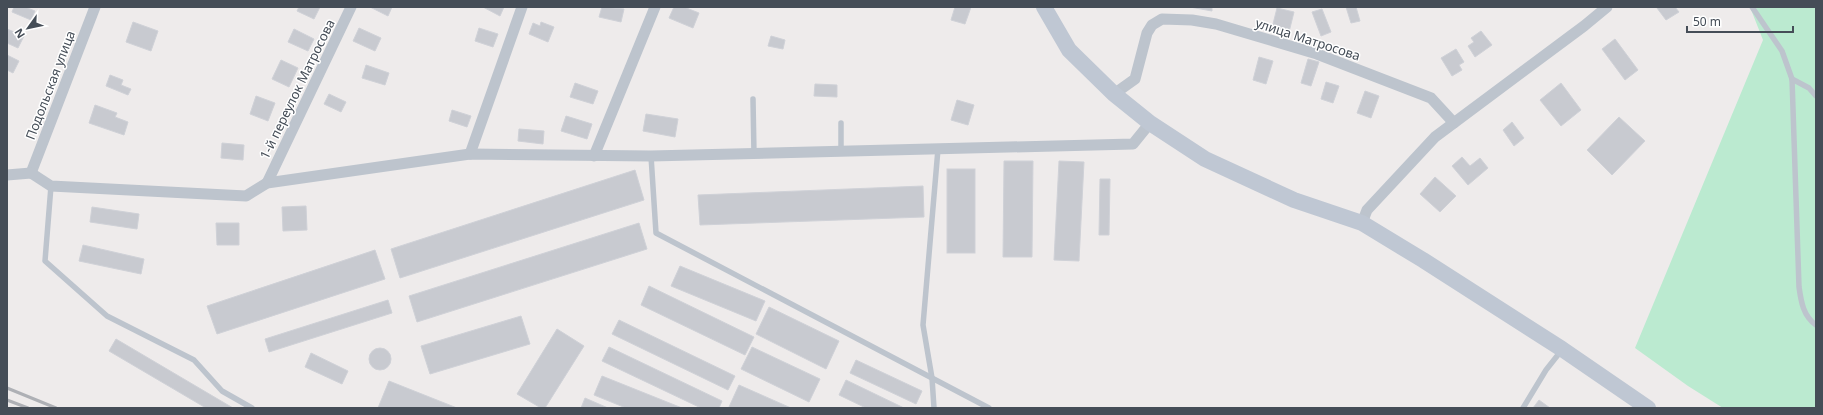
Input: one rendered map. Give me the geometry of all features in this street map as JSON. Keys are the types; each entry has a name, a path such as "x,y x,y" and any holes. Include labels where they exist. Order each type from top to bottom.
{"main road":[{"path":"1044,7 1069,50 1114,94 1150,123 1205,159 1294,200 1362,223 1423,260 1562,349 1648,408"}],"street":[{"name":"Подольская улица","path":"31,173 95,7"},
{"name":"1-й переулок Матросова","path":"267,183 351,7"},
{"path":"470,154 522,7"},
{"path":"594,156 655,7"},
{"path":"1362,223 1367,210 1435,137 1608,7"},
{"name":"улица Матросова","path":"1114,94 1135,79 1147,33 1152,25 1162,19 1192,20 1216,24 1317,54 1430,98 1454,123"},
{"path":"7,175 31,173 51,186 246,196 267,183 470,154 651,156 1134,144 1150,123"}],"lane":[{"path":"1752,7 1782,51 1792,79 1799,287 1802,306 1812,322 1816,325"},
{"path":"1792,79 1809,88 1816,96"},
{"path":"753,99 754,154"},
{"path":"841,123 841,151"},
{"path":"934,408 932,378 923,325 938,149"},
{"path":"651,156 656,233 989,408"},
{"path":"51,186 45,261 107,316 194,360 222,390 252,408"},
{"path":"1523,408 1546,370 1562,349"}],"green space":[{"path":"1750,7 1816,7 1816,408 1723,408 1688,386 1635,348 1763,40"}],"building":[{"path":"14,7 25,7 35,11 31,20 12,12"},
{"path":"299,7 320,7 314,19 297,11"},
{"path":"370,7 392,7 388,16"},
{"path":"483,7 504,7 500,16"},
{"path":"602,7 624,9 621,22 599,17"},
{"path":"674,7 684,7 699,13 693,28 669,18"},
{"path":"955,7 971,7 965,24 951,20"},
{"path":"1190,7 1212,7 1212,11"},
{"path":"1346,7 1356,7 1360,21 1351,23"},
{"path":"1675,7 1679,12 1666,20 1657,8"},
{"path":"1277,8 1294,12 1289,32 1272,28"},
{"path":"1322,9 1331,32 1321,36 1312,12"},
{"path":"133,22 158,31 151,51 126,42"},
{"path":"541,22 554,27 548,42 529,34 533,23 540,26"},
{"path":"359,28 381,38 375,51 353,41"},
{"path":"479,28 498,34 493,47 475,41"},
{"path":"7,29 24,36 18,48 7,43"},
{"path":"294,29 314,39 308,51 288,42"},
{"path":"1481,31 1492,45 1475,57 1468,46 1474,42 1471,38"},
{"path":"771,36 785,40 783,49 768,46"},
{"path":"1615,39 1638,70 1625,80 1602,49"},
{"path":"1456,49 1464,62 1459,65 1462,70 1452,76 1441,58"},
{"path":"7,55 19,61 13,73 7,70"},
{"path":"1259,57 1273,61 1266,84 1253,80"},
{"path":"1308,59 1319,62 1311,86 1301,83"},
{"path":"281,60 298,68 289,87 272,79"},
{"path":"366,65 389,73 385,85 362,78"},
{"path":"110,75 123,80 121,85 131,89 128,95 106,86"},
{"path":"1326,82 1339,86 1333,103 1321,99"},
{"path":"575,83 598,91 593,104 570,97"},
{"path":"1561,83 1581,110 1561,126 1540,100"},
{"path":"815,84 837,85 837,97 814,96"},
{"path":"1365,91 1379,96 1371,118 1357,113"},
{"path":"329,94 346,102 341,112 324,104"},
{"path":"256,96 275,103 268,121 250,114"},
{"path":"957,100 974,105 968,125 951,120"},
{"path":"95,105 117,113 115,117 128,122 124,135 89,123"},
{"path":"452,110 471,116 467,127 449,121"},
{"path":"646,114 678,119 675,137 643,131"},
{"path":"566,116 592,124 587,139 561,131"},
{"path":"1619,117 1645,141 1612,175 1587,150"},
{"path":"1512,122 1524,138 1514,146 1503,130"},
{"path":"519,129 544,131 543,144 518,141"},
{"path":"222,143 244,145 243,160 221,158"},
{"path":"1462,157 1470,166 1480,158 1488,168 1468,185 1452,166"},
{"path":"1004,161 1033,161 1032,257 1003,257"},
{"path":"1059,161 1084,162 1079,261 1054,260"},
{"path":"947,169 975,169 975,253 947,253"},
{"path":"635,170 644,200 400,278 391,249"},
{"path":"1435,177 1456,196 1440,212 1420,194"},
{"path":"1100,179 1110,179 1109,235 1099,235"},
{"path":"923,186 924,217 700,225 698,195"},
{"path":"306,206 307,230 283,231 282,207"},
{"path":"92,207 139,214 137,229 90,222"},
{"path":"216,223 239,223 239,245 217,245"},
{"path":"639,223 647,249 417,322 409,296"},
{"path":"83,245 144,259 141,274 79,261"},
{"path":"375,250 385,279 217,334 207,306"},
{"path":"680,266 765,301 756,321 671,286"},
{"path":"649,286 754,337 745,355 641,305"},
{"path":"388,300 392,313 269,352 265,339"},
{"path":"769,307 839,341 826,369 756,334"},
{"path":"521,316 530,344 430,374 421,346"},
{"path":"619,320 735,376 728,390 612,334"},
{"path":"557,329 584,346 545,408 541,408 517,394"},
{"path":"116,339 233,408 206,408 109,351"},
{"path":"609,347 722,401 719,408 701,408 602,361"},
{"path":"752,347 820,379 809,402 741,369"},
{"path":"380,348 388,351 391,359 388,367 380,370 372,367 369,359 372,351"},
{"path":"311,353 348,371 342,384 305,367"},
{"path":"856,360 922,391 916,404 850,373"},
{"path":"602,376 682,408 626,408 594,395"},
{"path":"846,380 904,408 866,408 839,395"},
{"path":"389,381 457,408 378,408"},
{"path":"739,385 791,408 729,407"},
{"path":"585,398 608,408 581,408"},
{"path":"1539,400 1550,408 1533,408"}],"railway":[{"path":"7,388 56,408"},
{"path":"7,400 28,408"}]}
